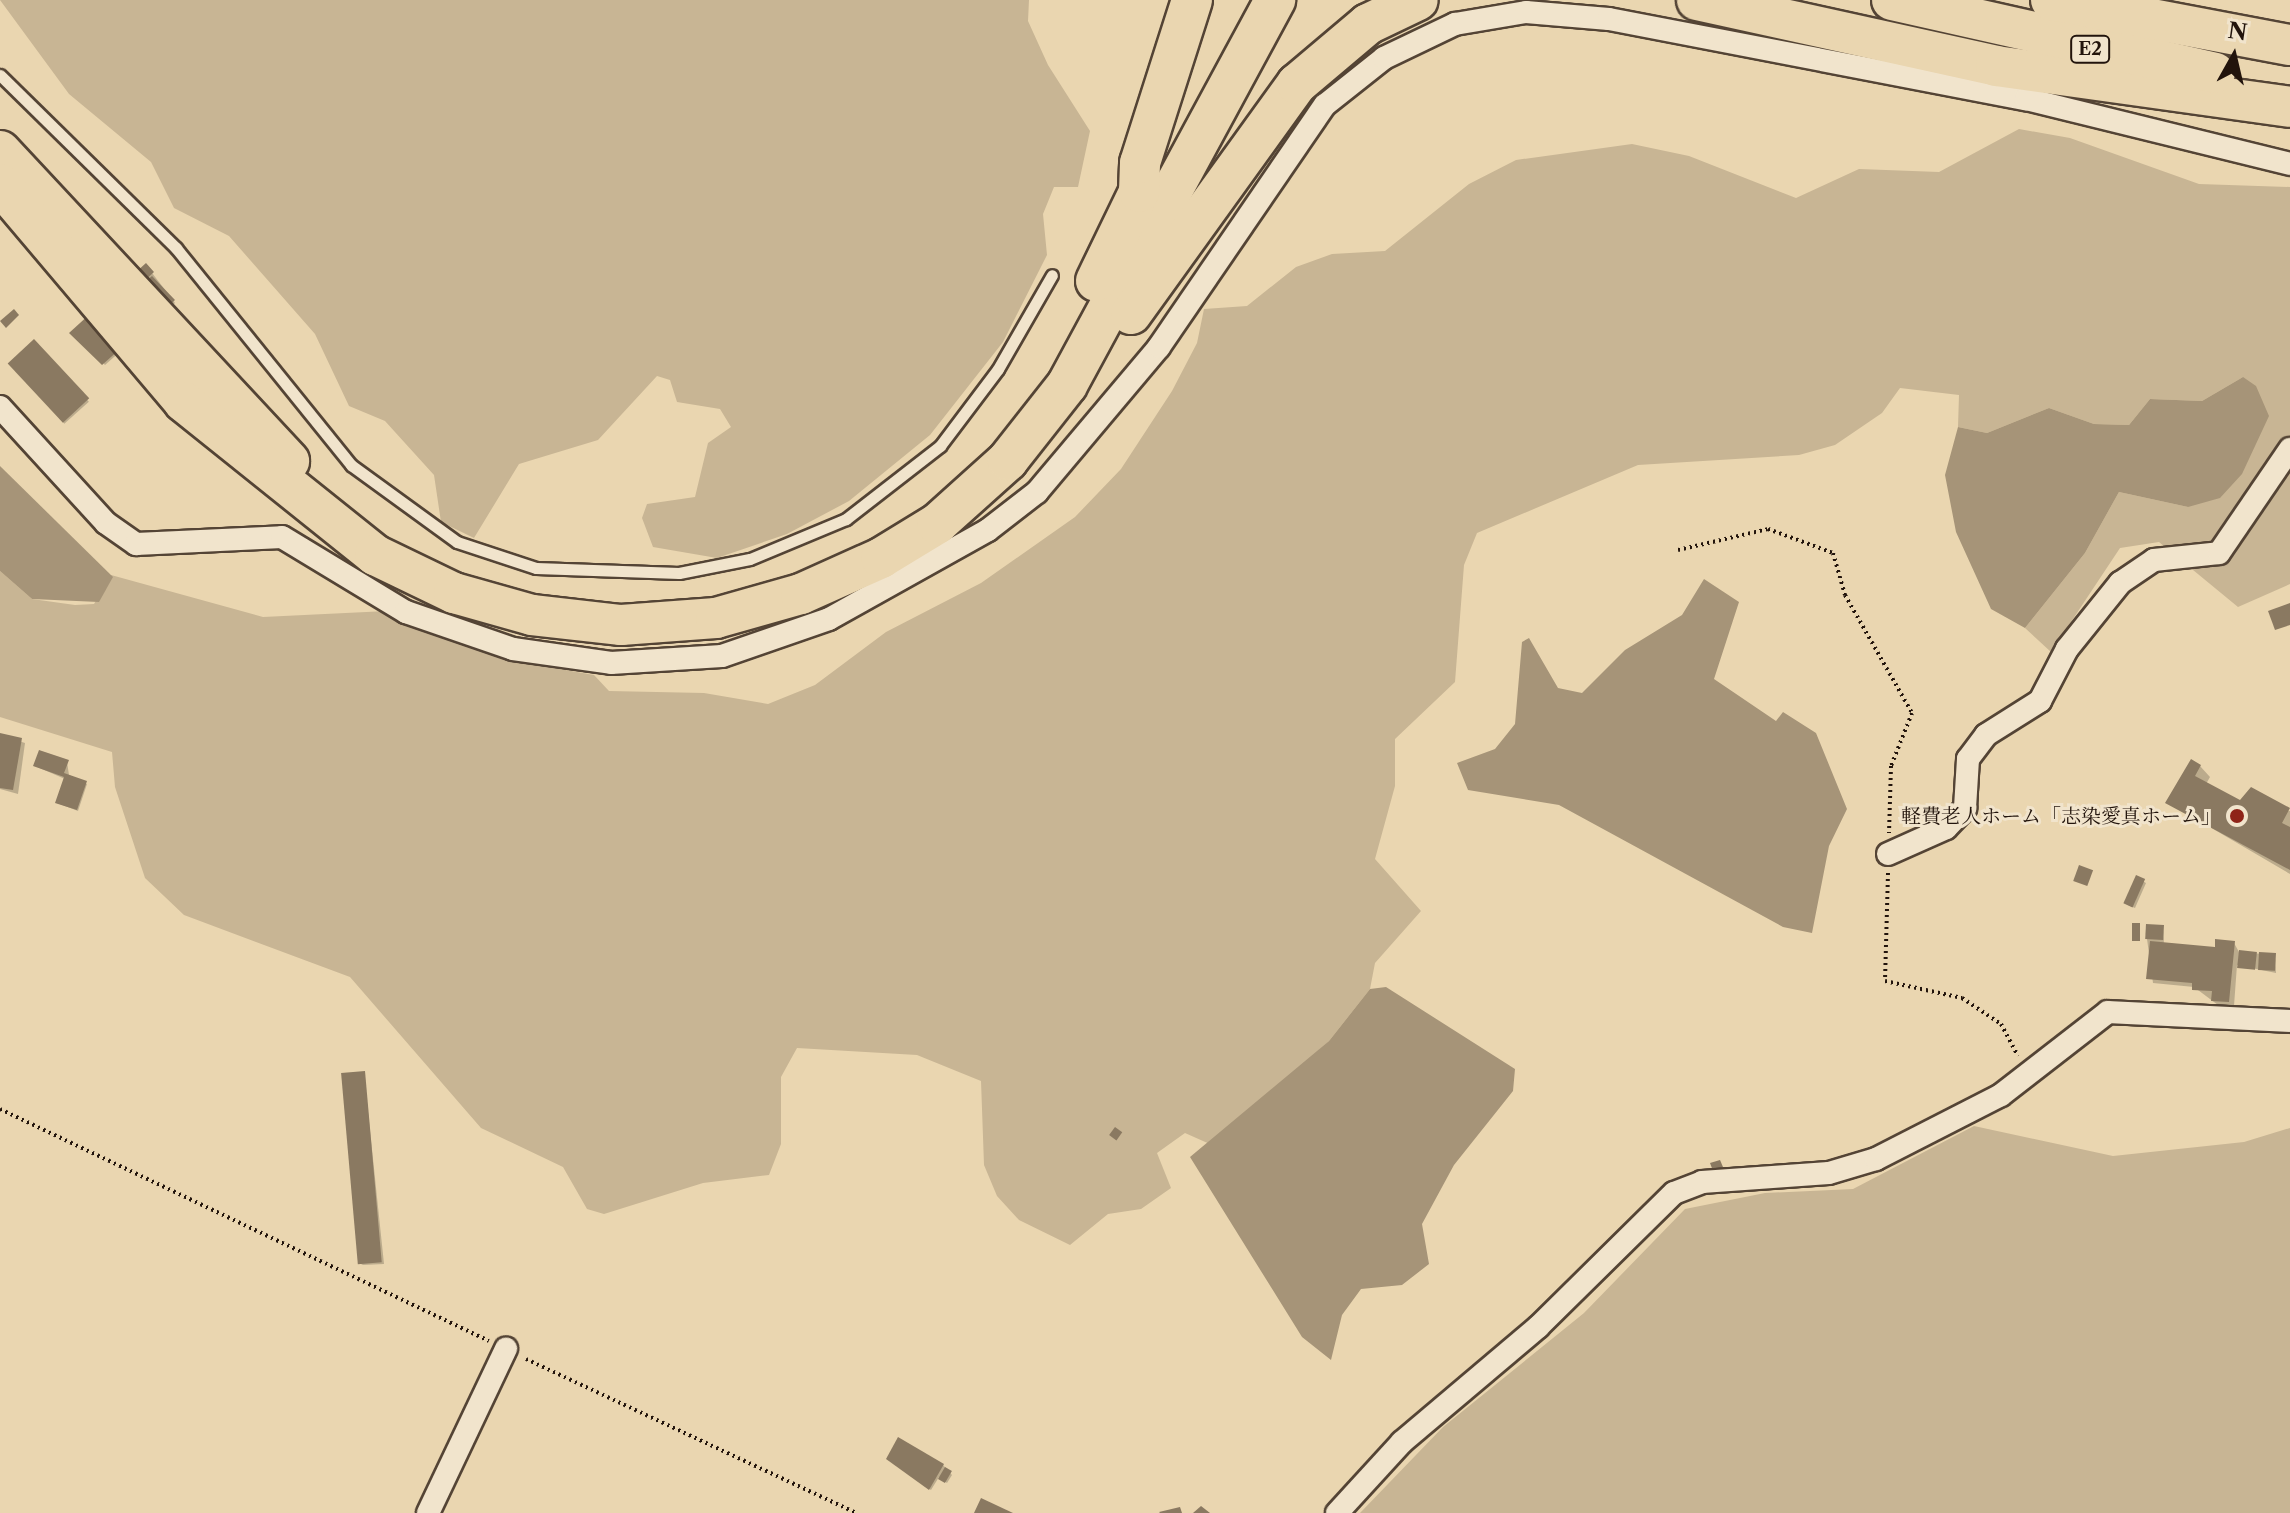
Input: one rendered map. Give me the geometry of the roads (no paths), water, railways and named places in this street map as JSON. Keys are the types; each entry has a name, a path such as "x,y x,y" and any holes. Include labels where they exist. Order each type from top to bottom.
{"highway":[{"path":"1139,192 1140,163 1192,0"},
{"path":"0,151 286,458 341,506 395,542 482,582 611,605 700,599 796,575 859,547 934,496 1000,430 1045,367 1139,192 1178,147 1253,0"},
{"path":"0,184 164,382 312,509 422,580 532,615 608,625 682,622 818,588 949,514 1008,460 1067,385 1275,0"},
{"path":"1067,385 1087,373 1297,84 1360,30 1418,0"},
{"path":"1697,0 1996,66 2290,107"},
{"name":"E2","path":"1892,0 2086,48 2290,85"},
{"name":"E2","path":"2051,0 2290,45"}],"street":[{"path":"0,407 106,523 136,544 282,537 406,612 513,649 611,663 722,656 829,619 988,530 1037,492 1159,347 1325,105 1384,58 1455,24 1526,12 1609,19 2026,99 2290,164"},
{"path":"1888,854 1946,828 1965,808 1968,759 1986,735 2040,701 2067,649 2120,583 2154,560 2219,553 2290,449"},
{"path":"1337,1513 1402,1442 1538,1327 1674,1193 1702,1182 1829,1173 1876,1159 2023,1079 2108,1012 2290,1021"},
{"path":"428,1513 506,1349"}],"lane":[{"path":"0,75 176,248 351,465 457,542 536,568 679,573 750,559 846,519 940,446 998,369 1052,275"}],"place":[{"name":"軽費老人ホーム「志染愛真ホーム」","path":"2237,816"}]}
